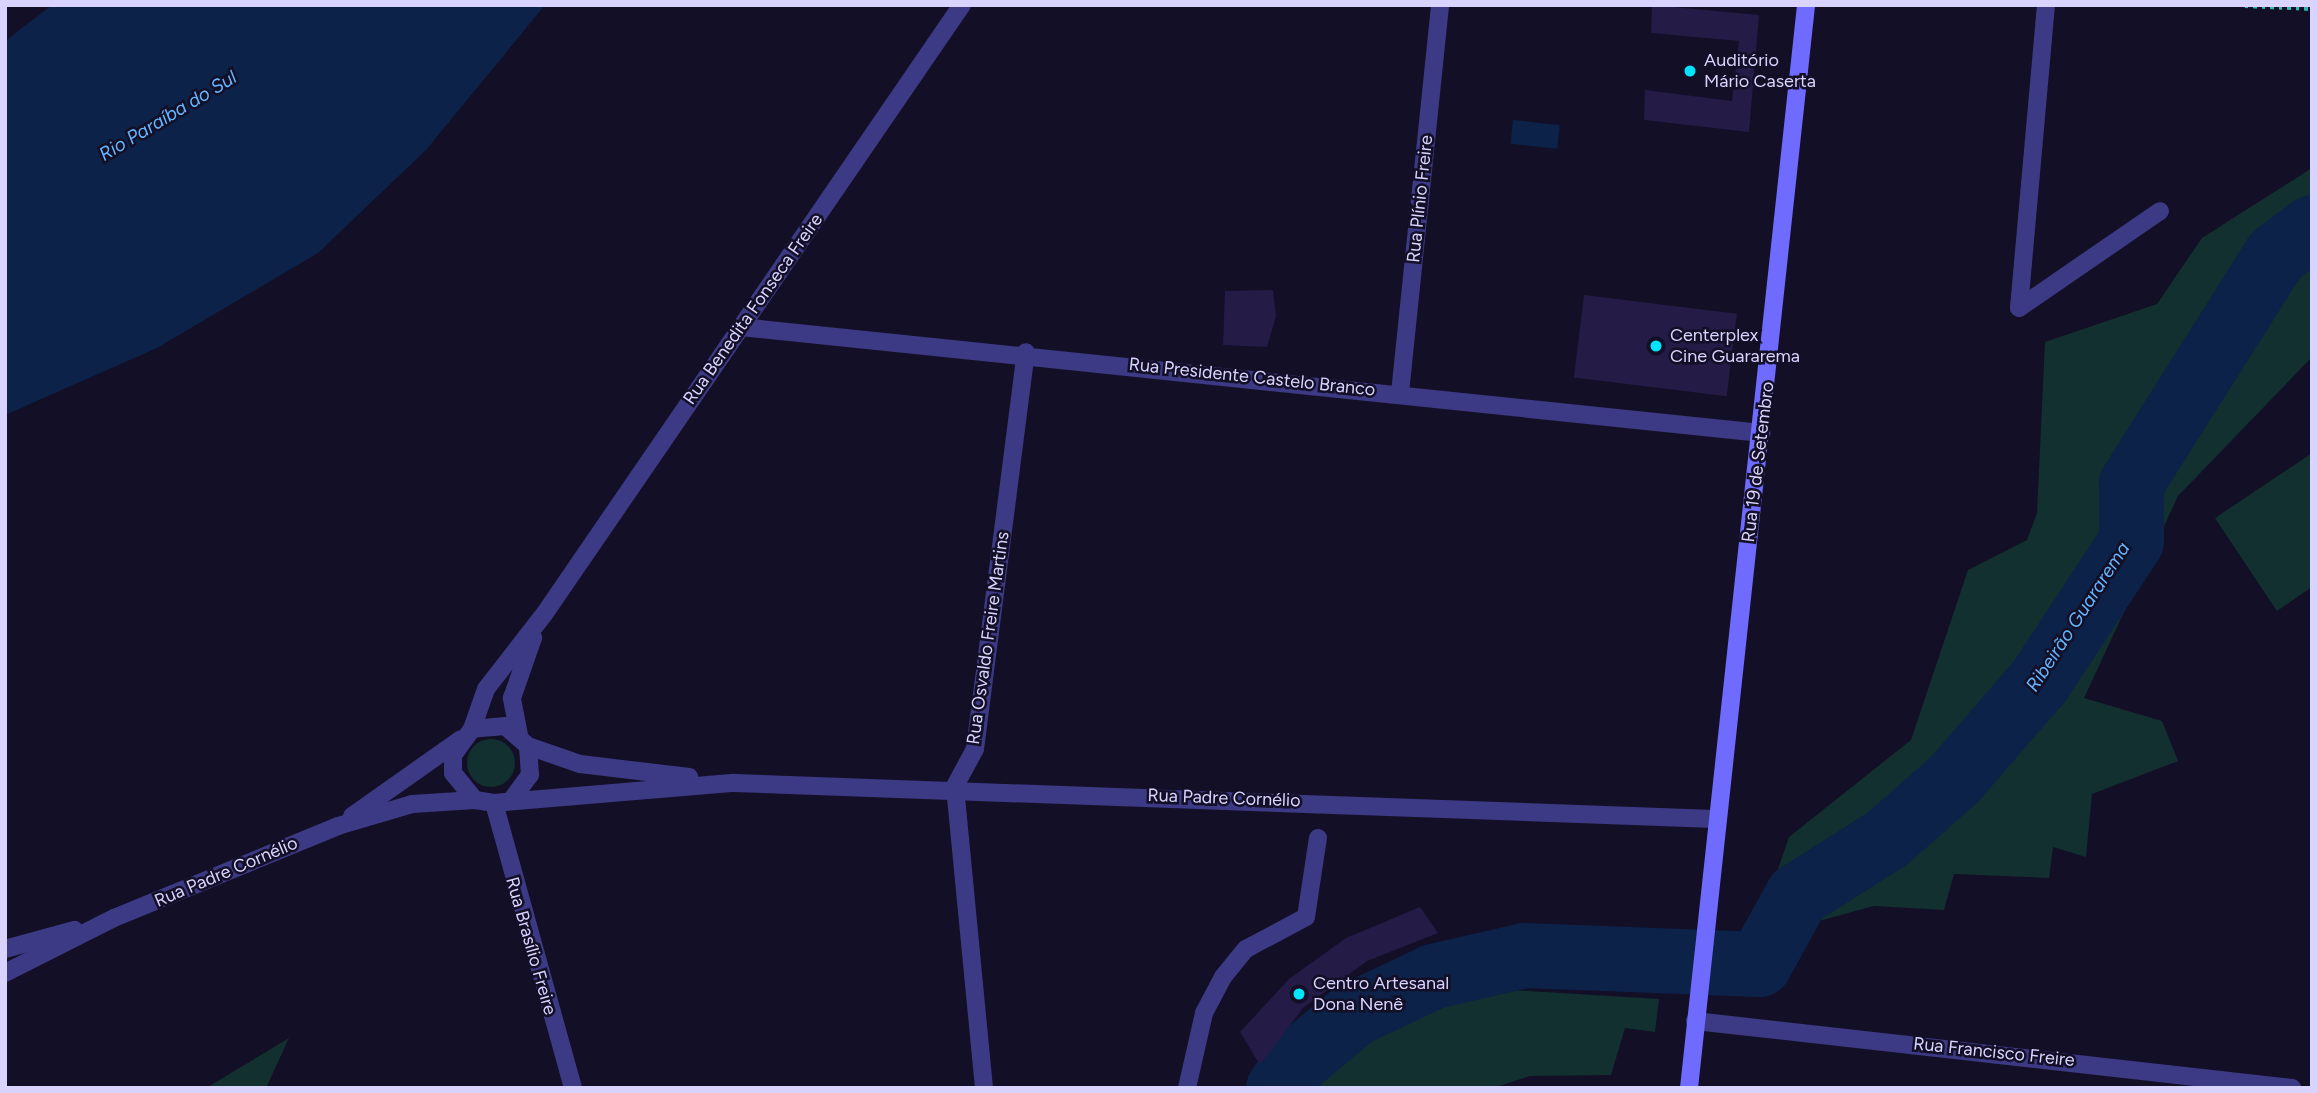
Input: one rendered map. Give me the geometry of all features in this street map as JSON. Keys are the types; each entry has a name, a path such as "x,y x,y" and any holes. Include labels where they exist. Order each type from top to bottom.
{"main road":[{"name":"Rua 19 de Setembro","path":"1689,1088 1703,917 1762,433 1806,5"}],"street":[{"name":"Rua Benedita Fonseca Freire","path":"545,613 962,5"},
{"name":"Rua Plínio Freire","path":"1400,393 1440,5"},
{"path":"2046,5 2019,307 2160,211"},
{"name":"Rua Presidente Castelo Branco","path":"741,327 1026,352 1762,433"},
{"name":"Rua Osvaldo Freire Martins","path":"955,786 975,749 1026,352"},
{"path":"545,613 515,680 530,775 513,798 494,803 475,800 453,773 466,734 486,689 545,613"},
{"path":"466,734 488,724 524,740"},
{"name":"Rua Padre Cornélio","path":"338,826 466,734"},
{"name":"Rua Padre Cornélio","path":"524,740 580,764 734,783"},
{"name":"Rua Padre Cornélio","path":"513,798 734,783 955,786 1714,819"},
{"path":"955,786 984,1088"},
{"name":"Rua Padre Cornélio","path":"5,973 114,918 338,826 412,804 475,800"},
{"name":"Rua Brasílio Freire","path":"494,803 573,1088"},
{"path":"1187,1088 1204,1013 1223,977 1246,949 1306,917 1318,838"},
{"name":"Rua Padre Cornélio","path":"5,949 114,918"},
{"name":"Rua Francisco Freire","path":"1695,1021 2292,1088"}],"path":[{"path":"2245,5 2312,8"}],"green space":[{"path":"2312,168 2312,357 2178,496 2084,698 2162,721 2178,761 2092,794 2086,857 2053,847 2049,878 1954,874 1944,910 1874,906 1804,925 1795,880 1777,872 1789,837 1911,740 1968,570 2027,540 2037,513 2045,342 2157,304 2202,238"},
{"path":"2312,453 2312,587 2277,611 2215,518"},
{"path":"491,739 508,746 515,763 508,780 491,787 474,780 467,763 474,746"},
{"path":"1510,990 1659,999 1655,1032 1625,1028 1611,1075 1530,1076 1493,1088 1301,1088 1371,1029 1439,1003"},
{"path":"289,1038 266,1088 206,1088"}],"water":[{"name":"Rio Paraíba do Sul","path":"52,5 545,5 426,150 318,253 157,348 5,415 5,41"},
{"path":"1513,120 1560,125 1557,149 1510,144"}],"building":[{"path":"1652,5 1759,15 1749,132 1644,120 1645,90 1732,101 1739,41 1651,33"},
{"path":"1273,290 1276,316 1267,347 1223,345 1225,291"},
{"name":"Centerplex Cine Guararema","path":"1584,295 1737,314 1727,396 1574,377"},
{"name":"Centro Artesanal Dona Nenê","path":"1420,907 1438,933 1367,961 1303,1008 1260,1065 1240,1032 1289,979 1346,938"}],"waterway":[{"name":"Ribeirão Guararema","path":"1278,1088 1297,1061 1353,1014 1433,976 1525,955 1759,964 1797,895 1887,838 1954,779 2039,681 2131,541 2131,483 2275,255 2312,227"}],"place":[{"name":"Auditório Mário Caserta","path":"1690,71"},
{"name":"Centerplex Cine Guararema","path":"1656,346"},
{"name":"Centro Artesanal Dona Nenê","path":"1299,994"}]}
